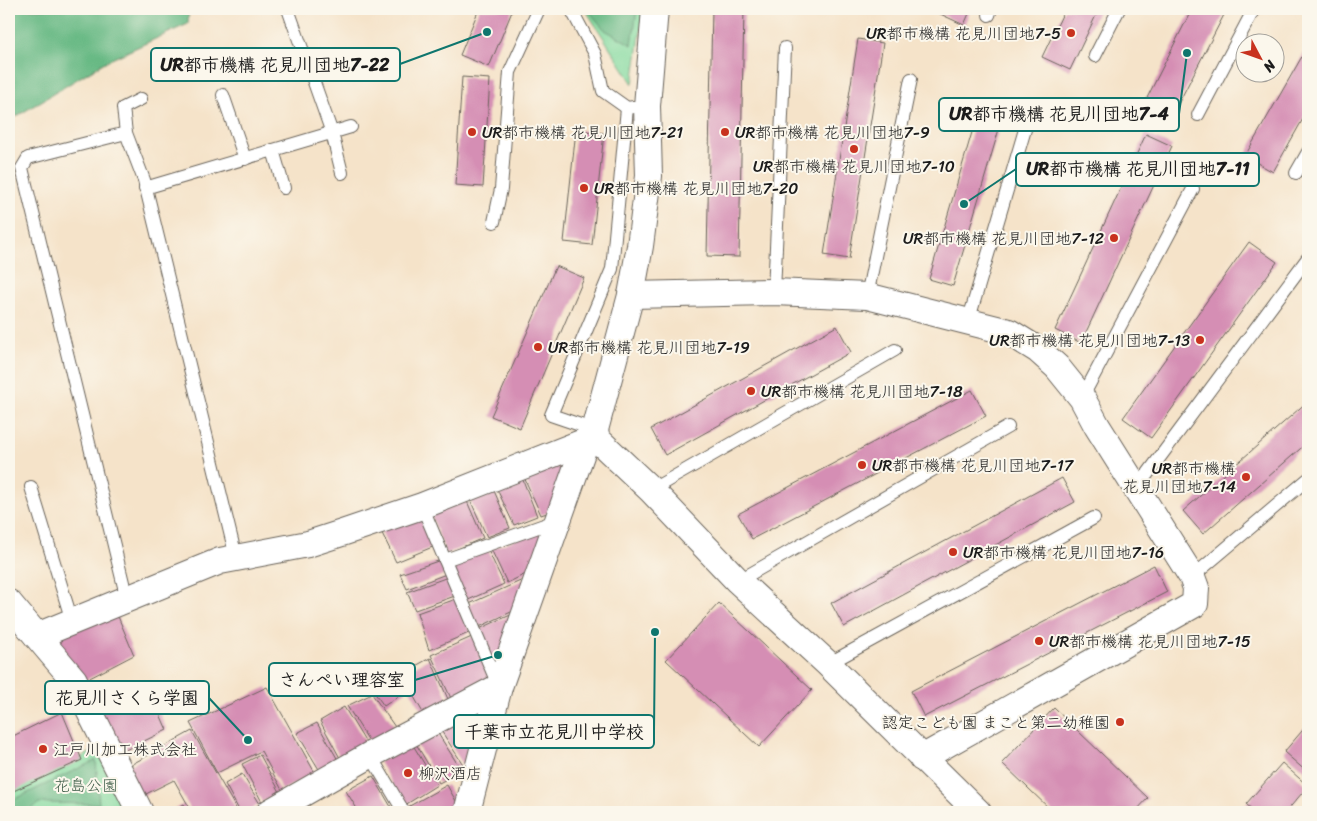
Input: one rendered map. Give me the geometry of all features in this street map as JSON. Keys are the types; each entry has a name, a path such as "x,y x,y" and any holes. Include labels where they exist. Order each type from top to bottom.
{"street":[{"path":"467,812 499,688 558,520 590,436 630,295 640,246 650,176 637,107 655,9"},
{"path":"630,295 774,292 867,296 1009,332 1038,350 1056,367 1082,398 1097,426 1192,577 1196,588 1195,604 922,758"},
{"path":"37,636 220,561 308,544 422,506 590,436 598,439 651,490 738,580 828,664 978,812"},
{"path":"9,603 74,680 140,812"},
{"path":"286,808 370,755 499,688"}],"lane":[{"path":"288,9 332,133 342,173"},
{"path":"494,222 501,189 510,72 539,9"},
{"path":"571,9 595,54 603,91 637,107 612,269 551,415 590,436"},
{"path":"1095,56 1119,9"},
{"path":"1198,115 1254,9"},
{"path":"774,292 784,48"},
{"path":"867,296 911,79"},
{"path":"222,95 245,159"},
{"path":"141,99 123,108 126,133 146,188 236,557"},
{"path":"968,322 1026,126"},
{"path":"146,188 351,127"},
{"path":"126,133 28,158 22,168 127,599"},
{"path":"273,150 284,188"},
{"path":"1296,173 1308,152"},
{"path":"1082,398 1193,190"},
{"path":"1137,488 1307,260"},
{"path":"651,490 894,350"},
{"path":"738,580 1008,427"},
{"path":"1192,577 1308,479"},
{"path":"31,487 72,622"},
{"path":"422,506 499,688"},
{"path":"828,664 1094,518"},
{"path":"445,560 558,520"},
{"path":"370,755 404,812"}],"green space":[{"path":"9,9 189,9 188,24 105,62 9,121"},
{"path":"585,9 644,9 633,84"},
{"path":"587,9 637,9 632,45 605,30"},
{"name":"花島公園","path":"100,748 128,812 9,812 9,792"},
{"path":"96,760 99,804 39,803 28,812 9,812 9,802"}],"building":[{"path":"479,9 513,9 489,67 460,55"},
{"name":"UR都市機構 花見川団地7-9","path":"712,9 744,9 739,257 707,256"},
{"path":"937,9 971,9 964,25 936,12"},
{"name":"UR都市機構 花見川団地7-5","path":"1065,9 1099,9 1070,70 1042,57"},
{"path":"1192,9 1227,9 1174,112 1147,98"},
{"name":"UR都市機構 花見川団地7-10","path":"858,39 883,43 849,259 824,255"},
{"path":"1308,46 1308,110 1273,172 1245,156"},
{"name":"UR都市機構 花見川団地7-21","path":"462,77 490,79 483,187 455,185"},
{"path":"975,122 999,129 953,286 929,279"},
{"name":"UR都市機構 花見川団地7-20","path":"576,130 604,133 592,245 564,242"},
{"name":"UR都市機構 花見川団地7-12","path":"1146,134 1172,146 1081,343 1055,330"},
{"name":"UR都市機構 花見川団地7-13","path":"1249,242 1277,262 1151,438 1123,418"},
{"name":"UR都市機構 花見川団地7-19","path":"556,266 584,278 520,428 491,416"},
{"name":"UR都市機構 花見川団地7-18","path":"837,326 851,352 665,455 651,429"},
{"name":"UR都市機構 花見川団地7-17","path":"972,390 986,416 752,539 738,514"},
{"name":"UR都市機構 花見川団地7-14","path":"1308,401 1308,442 1203,534 1183,511"},
{"path":"557,461 570,471 556,510 541,515 523,475"},
{"path":"521,475 537,516 514,525 495,485"},
{"name":"UR都市機構 花見川団地7-16","path":"1062,478 1075,502 844,627 831,603"},
{"path":"492,486 510,528 487,537 468,495"},
{"path":"466,499 483,538 446,554 430,512"},
{"path":"420,513 435,546 396,562 380,529"},
{"path":"553,525 538,568 507,583 491,549"},
{"path":"487,548 504,584 466,601 448,562"},
{"path":"441,560 446,574 407,589 400,574"},
{"name":"UR都市機構 花見川団地7-15","path":"1154,565 1167,592 924,717 911,691"},
{"path":"536,574 526,605 477,628 467,605"},
{"path":"448,577 455,596 415,610 407,592"},
{"path":"456,599 471,632 429,650 417,613"},
{"path":"719,603 812,690 759,747 666,660"},
{"path":"524,609 499,680 477,630"},
{"path":"117,614 134,655 84,681 48,640"},
{"path":"474,636 495,686 455,707 431,655"},
{"path":"430,658 451,706 426,718 401,674"},
{"path":"397,676 406,691 384,706 374,692"},
{"path":"267,687 315,773 282,790 261,751 217,773 190,723"},
{"path":"149,689 167,730 117,754 97,714"},
{"path":"372,694 395,727 369,741 347,706"},
{"path":"491,702 466,769 440,729"},
{"path":"344,707 366,743 340,758 320,721"},
{"path":"1054,708 1148,798 1135,812 1053,812 1002,763"},
{"name":"江戸川加工株式会社","path":"62,712 82,760 9,793 9,738"},
{"path":"317,723 338,760 320,771 297,733"},
{"path":"1308,724 1308,773 1284,752"},
{"path":"192,731 238,812 192,812 174,780 140,797 125,768"},
{"path":"437,732 462,771 439,783 415,742"},
{"name":"柳沢酒店","path":"413,745 437,785 405,805 379,762"},
{"path":"260,755 280,792 262,802 242,764"},
{"path":"1282,763 1308,786 1286,812 1255,812 1246,804"},
{"path":"242,774 260,804 247,812 240,812 225,784"},
{"path":"373,776 394,812 359,812 346,791"},
{"path":"447,785 462,812 409,812 406,808"},
{"path":"184,804 188,812 170,812"}],"place":[{"name":"UR都市機構 花見川団地7-22","path":"487,32"},
{"name":"UR都市機構 花見川団地7-5","path":"1071,33"},
{"name":"UR都市機構 花見川団地7-4","path":"1187,53"},
{"name":"UR都市機構 花見川団地7-21","path":"472,132"},
{"name":"UR都市機構 花見川団地7-9","path":"725,132"},
{"name":"UR都市機構 花見川団地7-10","path":"854,149"},
{"name":"UR都市機構 花見川団地7-20","path":"584,188"},
{"name":"UR都市機構 花見川団地7-11","path":"964,204"},
{"name":"UR都市機構 花見川団地7-12","path":"1114,238"},
{"name":"UR都市機構 花見川団地7-13","path":"1200,340"},
{"name":"UR都市機構 花見川団地7-19","path":"538,347"},
{"name":"UR都市機構 花見川団地7-18","path":"751,391"},
{"name":"UR都市機構 花見川団地7-17","path":"862,465"},
{"name":"UR都市機構 花見川団地7-14","path":"1246,477"},
{"name":"UR都市機構 花見川団地7-16","path":"953,552"},
{"name":"千葉市立花見川中学校","path":"655,632"},
{"name":"UR都市機構 花見川団地7-15","path":"1039,641"},
{"name":"さんぺい理容室","path":"498,655"},
{"name":"認定こども園 まこと第二幼稚園","path":"1120,722"},
{"name":"花見川さくら学園","path":"248,740"},
{"name":"江戸川加工株式会社","path":"43,749"},
{"name":"柳沢酒店","path":"408,773"}]}
